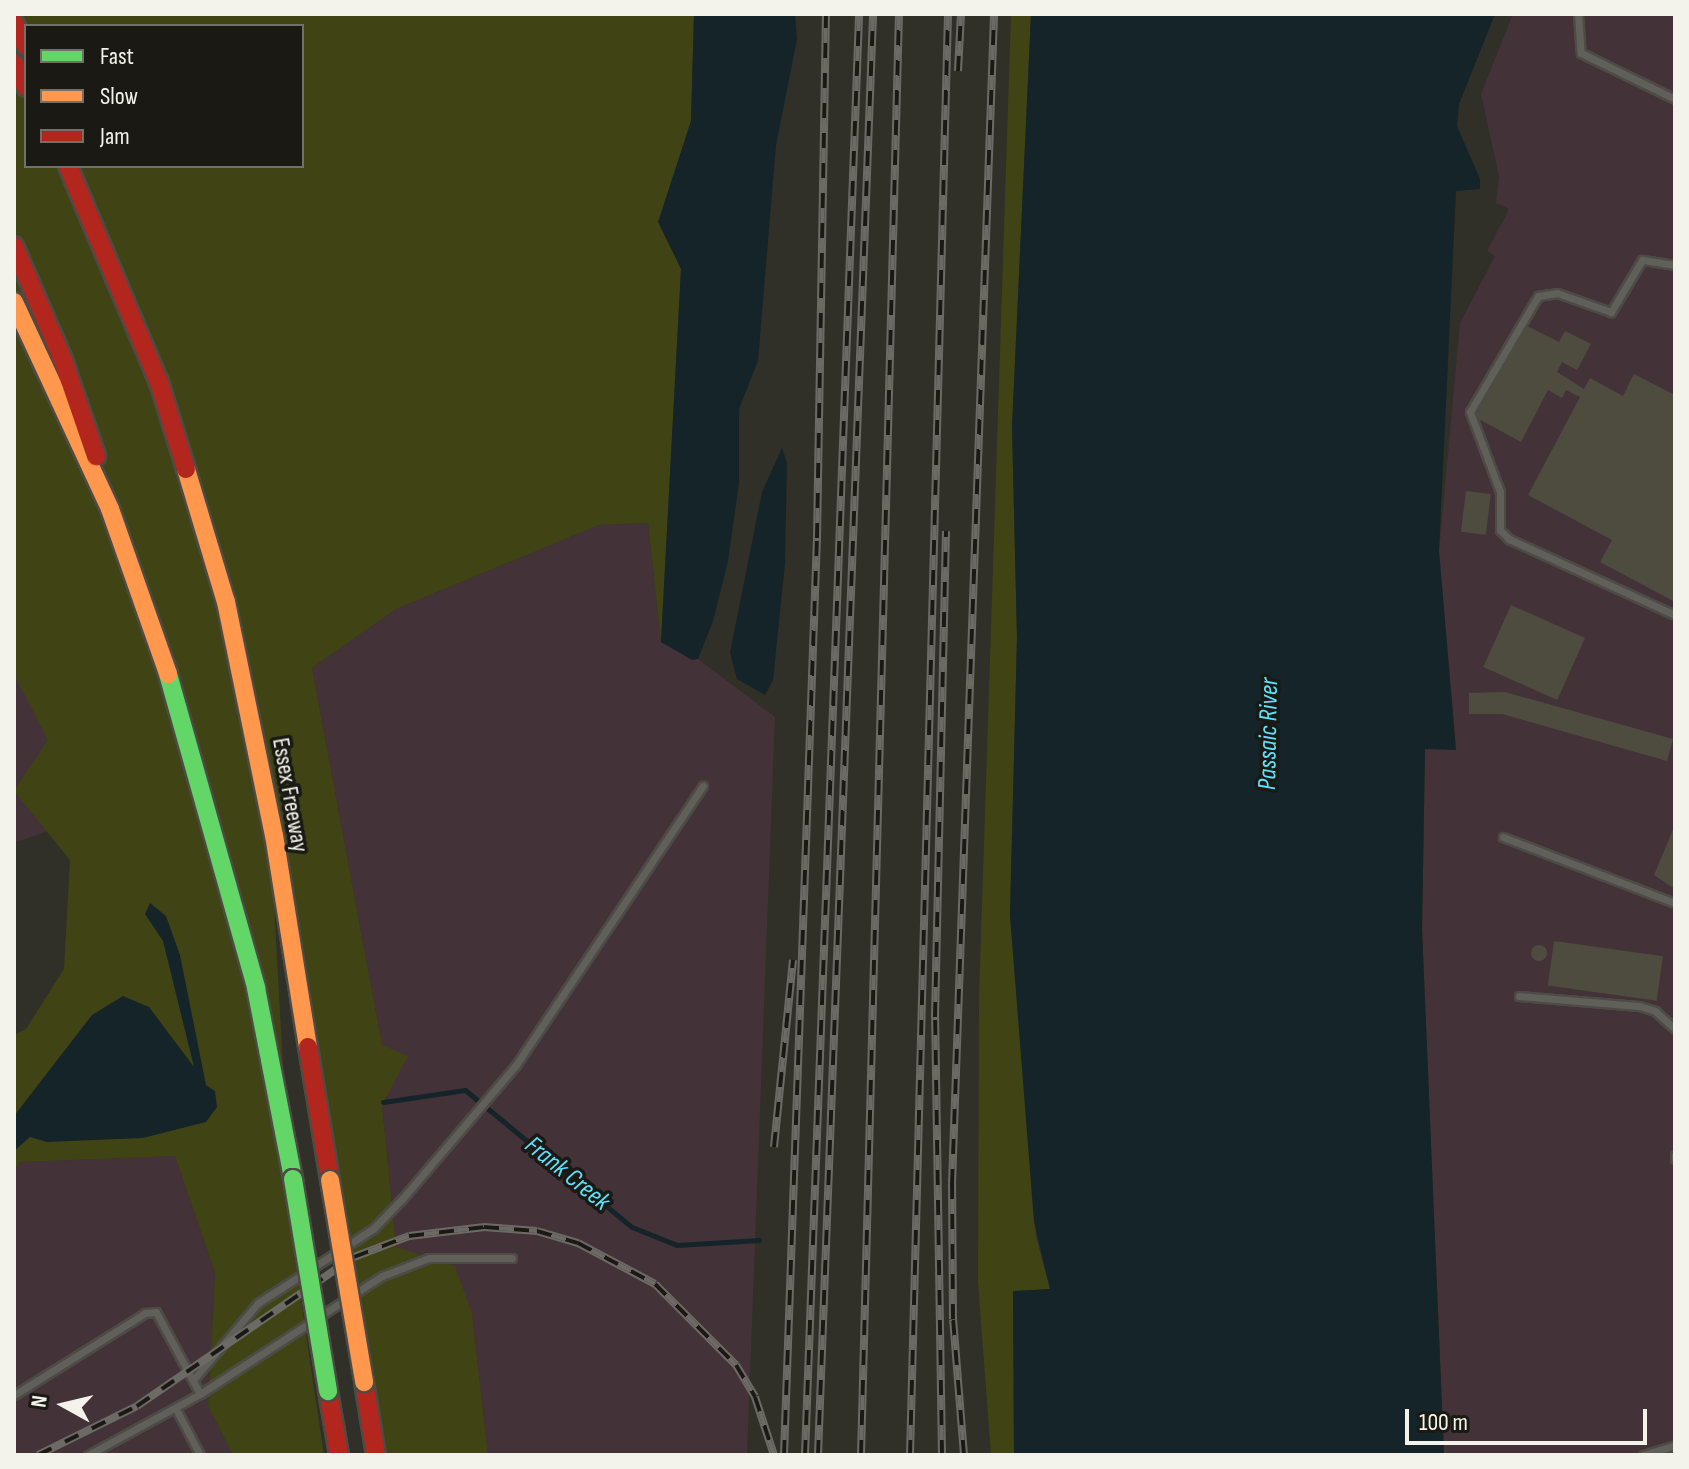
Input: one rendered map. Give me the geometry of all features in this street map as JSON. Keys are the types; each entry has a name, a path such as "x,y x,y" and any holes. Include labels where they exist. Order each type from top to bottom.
{"highway":[{"path":"14,23 24,42"},
{"path":"14,64 24,83"},
{"name":"Essex Freeway","path":"72,172 159,382 222,589 271,821 376,1455"},
{"path":"14,246 87,421 110,509 170,681 238,917 293,1179 339,1455"},
{"path":"14,302 110,509"}],"lane":[{"path":"1578,14 1581,53 1675,99"},
{"path":"1675,265 1642,260 1611,312 1557,293 1538,296 1473,402 1470,423 1500,492 1500,530 1509,539 1675,615"},
{"path":"193,1380 258,1303 373,1229 402,1199 516,1065 703,786"},
{"path":"1503,837 1675,903"},
{"path":"1519,996 1639,1006 1655,1011 1675,1029"},
{"path":"88,1455 176,1409 382,1276 429,1258 512,1258"},
{"path":"14,1395 145,1313 156,1312 200,1394"},
{"path":"176,1409 200,1455"},
{"path":"1643,1455 1675,1445"}],"shaded area":[{"path":"1513,14 1675,14 1675,1455 1444,1455 1422,929 1425,749 1456,749 1439,551 1460,323 1495,256 1487,251 1509,209 1496,203 1499,176 1481,94"},
{"path":"648,523 661,642 698,659 775,717 747,1455 488,1455 472,1314 396,1248 382,1105 382,1045 312,668 396,609 599,525"},
{"path":"14,634 97,814 14,843"},
{"path":"175,1156 215,1273 208,1406 233,1455 14,1455 14,1170 20,1162"}],"green space":[{"path":"14,14 694,14 691,121 659,222 681,269 661,642 648,523 599,525 396,609 312,668 382,1045 408,1056 382,1105 396,1247 455,1266 472,1314 488,1455 381,1455 270,831 293,1247 324,1455 233,1455 208,1406 215,1273 175,1156 20,1162 14,1170 14,1035 26,1029 64,969 70,860 14,791 48,740 14,674 14,53 24,76 24,168 304,168 304,24 24,24"},
{"path":"1011,14 1031,14 1012,427 1017,637 1010,915 1036,1237 1050,1289 1013,1292 1014,1455 991,1455 978,1282 979,997"}],"water":[{"path":"694,14 795,14 797,39 776,145 758,361 739,409 739,483 728,561 713,621 698,659 692,660 661,642 681,269 658,222 691,121"},
{"name":"Passaic River","path":"1031,14 1495,14 1459,104 1457,126 1480,179 1480,189 1456,191 1439,551 1456,750 1425,749 1422,929 1444,1455 1014,1455 1013,1291 1050,1289 1034,1222 1010,915 1017,637 1012,427"},
{"path":"782,448 787,463 785,563 773,680 765,695 737,679 730,653 762,492"},
{"path":"150,903 166,916 180,955 206,1085 215,1091 217,1107 206,1122 143,1138 47,1142 30,1137 14,1151 14,1116 92,1015 123,996 149,1007 194,1067 163,941 145,914"}],"building":[{"path":"1525,325 1559,342 1565,331 1591,344 1577,370 1562,362 1557,372 1584,389 1590,378 1623,396 1634,374 1675,395 1675,602 1600,562 1612,540 1528,495 1580,397 1566,390 1562,398 1548,390 1521,442 1475,417"},
{"path":"1466,491 1491,494 1486,535 1461,532"},
{"path":"1511,605 1585,638 1557,700 1483,667"},
{"path":"1505,692 1673,739 1667,761 1502,714 1469,714 1469,693"},
{"path":"1675,825 1675,889 1654,875"},
{"path":"1554,941 1663,956 1657,1001 1548,986"},
{"path":"1539,945 1547,953 1539,961 1531,953"}],"waterway":[{"name":"Frank Creek","path":"383,1102 465,1090 632,1227 677,1245 759,1240"}],"railway":[{"path":"784,1455 817,538 826,14"},
{"path":"805,1455 859,14"},
{"path":"818,1455 873,14"},
{"path":"861,1455 899,14"},
{"path":"910,1455 948,14"},
{"path":"958,71 961,14"},
{"path":"964,1455 953,1319 952,1184 994,14"},
{"path":"942,1455 935,1017 946,531"},
{"path":"774,1147 793,960"},
{"path":"38,1455 137,1406 354,1257 409,1236 484,1227 537,1231 578,1243 655,1284 736,1365 755,1397 774,1455"}],"traffic: fast":[{"path":"168,674 256,988 293,1179"},
{"path":"293,1179 328,1391"}],"traffic: slow":[{"path":"14,302 110,509 168,674"},
{"path":"186,469 226,602 274,835 308,1047"},
{"path":"330,1180 364,1382"}],"traffic: jam":[{"path":"14,23 24,42"},
{"path":"14,64 24,83"},
{"path":"69,168 159,382 186,469"},
{"path":"14,246 63,360 96,456"},
{"path":"308,1047 330,1180"},
{"path":"364,1382 376,1455"},
{"path":"328,1391 339,1455"}]}
